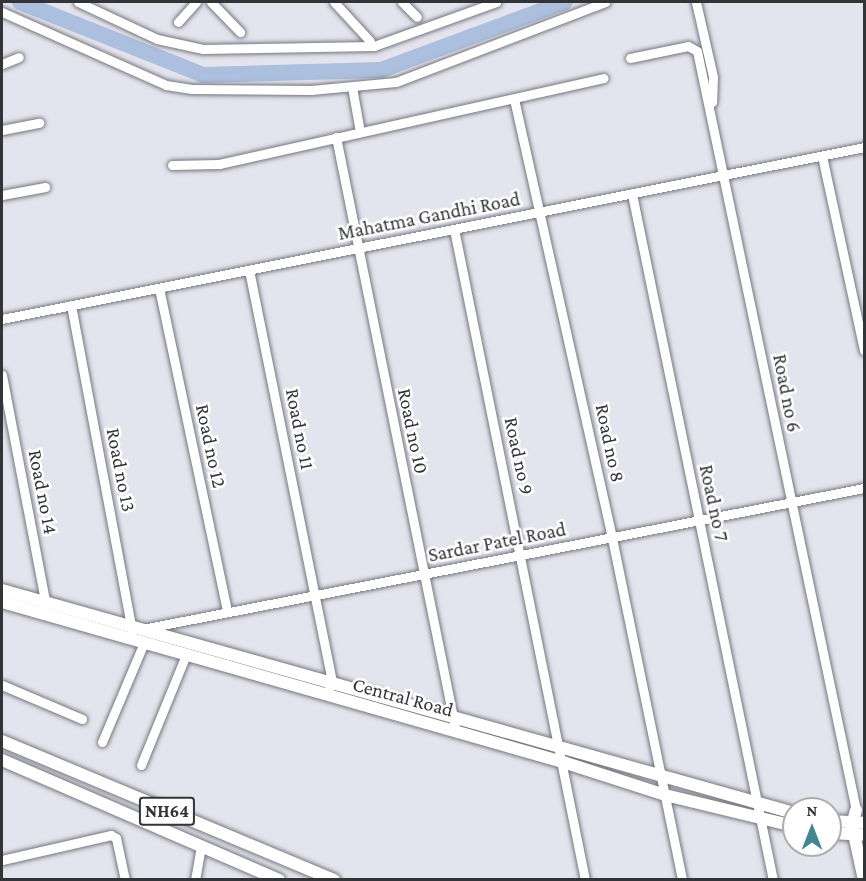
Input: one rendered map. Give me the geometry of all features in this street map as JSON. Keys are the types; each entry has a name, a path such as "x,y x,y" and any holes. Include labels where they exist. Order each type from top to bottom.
{"main road":[{"name":"Central Road","path":"2,590 181,643 332,682 661,778 782,810"},
{"name":"Central Road","path":"2,602 129,642 563,762 665,795 782,824"},
{"name":"NH64","path":"2,741 334,879"},
{"name":"NH64","path":"2,760 273,878"},
{"name":"Road no 6","path":"856,810 860,828 864,879"},
{"path":"842,824 860,828"},
{"path":"842,830 860,828"}],"street":[{"path":"78,2 157,39 203,49 374,46 496,2"},
{"path":"178,22 196,2"},
{"path":"211,2 240,32"},
{"path":"334,2 370,40"},
{"path":"402,2 417,17"},
{"path":"2,12 166,85 192,89 311,90 403,80 604,2"},
{"path":"696,2 713,77 711,114"},
{"name":"Road no 6","path":"630,58 693,47 697,51 789,503 856,810"},
{"path":"2,64 20,57"},
{"path":"172,165 219,164 604,78"},
{"path":"352,87 360,132"},
{"name":"Road no 8","path":"514,99 612,538 682,879"},
{"path":"2,130 39,123"},
{"name":"Road no 10","path":"336,137 356,248 456,732"},
{"name":"Mahatma Gandhi Road","path":"2,319 864,147"},
{"path":"822,156 864,351"},
{"path":"2,195 45,187"},
{"name":"Road no 7","path":"632,194 773,879"},
{"name":"Road no 9","path":"454,229 585,879"},
{"name":"Road no 11","path":"249,270 332,682"},
{"name":"Road no 12","path":"159,288 227,612"},
{"name":"Road no 13","path":"71,305 134,629 129,642"},
{"name":"Road no 14","path":"2,375 48,615"},
{"name":"Sardar Patel Road","path":"134,629 864,489"},
{"path":"180,621 181,643"},
{"path":"102,742 143,645"},
{"path":"141,765 184,657"},
{"path":"326,696 332,682"},
{"path":"2,685 82,719"},
{"path":"2,860 111,835 116,838 125,879"},
{"path":"195,879 201,846"}],"waterway":[{"path":"20,2 203,75 381,70 565,2"}]}
